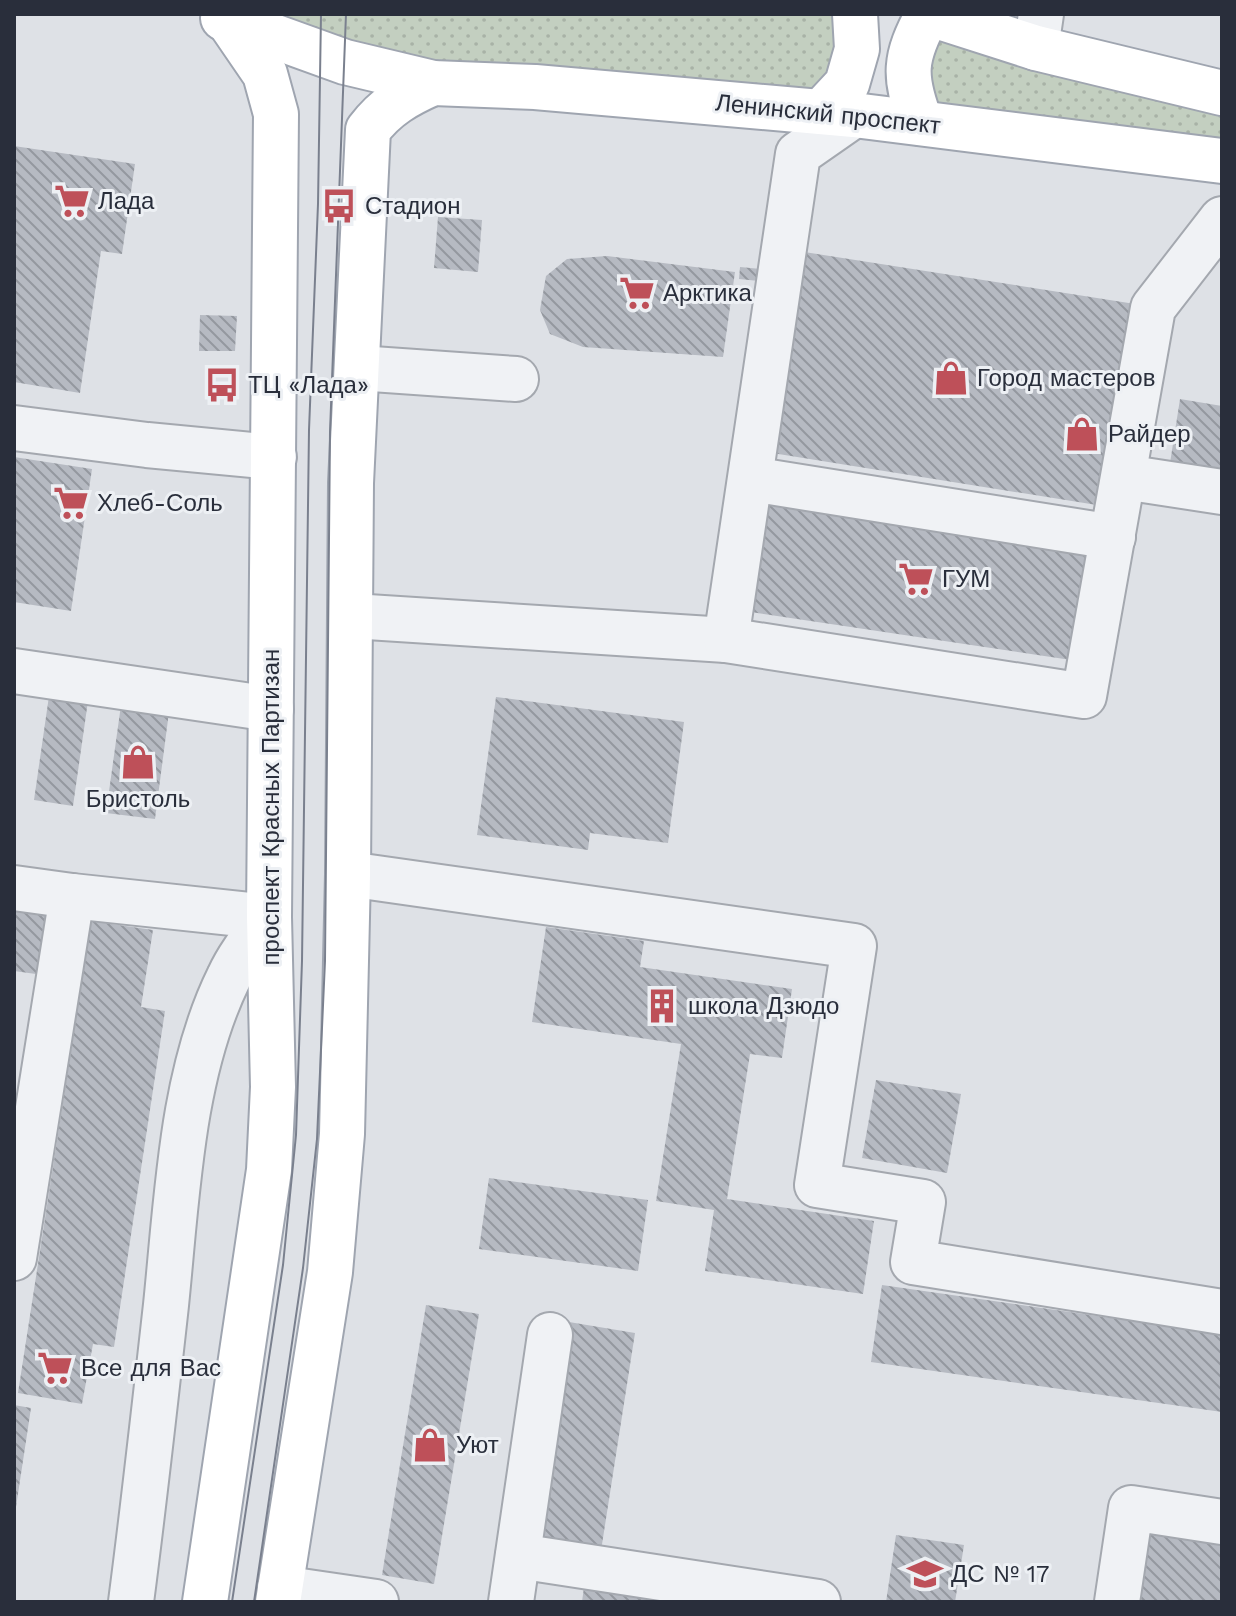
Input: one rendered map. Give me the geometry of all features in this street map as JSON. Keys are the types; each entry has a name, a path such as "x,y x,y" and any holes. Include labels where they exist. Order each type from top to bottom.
{"main road":[{"path":"837,113 857,49 855,14"},
{"path":"921,123 911,96 907,66 915,39 929,14 1039,31 1222,93"},
{"name":"Ленинский проспект","path":"220,17 345,62 433,83 535,87 837,113 1222,161"},
{"name":"проспект Красных Партизан","path":"205,1602 269,1170 273,1087 269,917 276,114 265,74 220,17"},
{"path":"279,1595 330,1272 342,1134 352,616 351,483 368,130 382,111 433,83"}],"street":[{"path":"726,640 798,154 837,113"},
{"path":"352,616 726,640 1084,696 1153,308 1222,219"},
{"path":"358,368 516,379"},
{"path":"14,428 274,457"},
{"path":"1124,477 1222,492"},
{"path":"751,479 1113,537"},
{"path":"14,671 271,709"},
{"path":"348,874 854,946 817,1185 923,1202 913,1262 1222,1312"},
{"path":"14,888 269,917 229,975 205,1038 194,1090 181,1168 131,1602"},
{"path":"14,1258 72,896"},
{"path":"511,1602 550,1335"},
{"path":"1117,1602 1131,1508 1222,1522"},
{"path":"518,1556 818,1602"},
{"path":"279,1595 376,1602"}],"green space":[{"path":"258,14 837,14 843,64 813,97 422,60 293,28"},
{"path":"933,20 1222,96 1222,155 926,117"}],"building":[{"path":"14,146 135,164 122,254 101,251 80,393 14,382"},
{"path":"438,217 482,220 478,272 434,268"},
{"name":"Город мастеров","path":"798,251 1135,304 1103,506 766,452"},
{"name":"Арктика","path":"607,256 735,272 723,357 583,347 550,334 540,310 546,276 567,259"},
{"path":"740,267 761,269 759,281 739,279"},
{"path":"200,315 237,316 235,351 199,351"},
{"path":"1180,399 1222,406 1222,471 1170,463"},
{"path":"14,457 92,469 71,611 14,602"},
{"name":"ГУМ","path":"761,499 1088,547 1071,660 744,611"},
{"path":"49,696 88,701 73,806 34,800"},
{"path":"496,697 684,722 668,843 590,833 588,850 477,835"},
{"name":"Бристоль","path":"121,705 169,712 155,819 106,813"},
{"path":"14,908 46,913 36,974 14,971"},
{"path":"91,921 153,930 141,1007 165,1011 114,1347 93,1344 82,1404 18,1393"},
{"path":"546,927 644,941 640,967 792,989 782,1058 750,1054 727,1199 874,1221 863,1294 705,1271 714,1210 656,1201 681,1044 532,1022"},
{"path":"876,1080 961,1094 947,1173 862,1158"},
{"path":"489,1178 648,1200 638,1271 479,1249"},
{"path":"882,1285 1222,1334 1222,1412 871,1362"},
{"name":"Уют","path":"426,1305 479,1314 434,1584 382,1575"},
{"path":"563,1321 635,1333 600,1557 527,1545"},
{"path":"14,1405 31,1408 16,1507 14,1507"},
{"path":"1138,1531 1222,1543 1222,1602 1127,1602"},
{"name":"ДС № 17","path":"896,1535 964,1545 955,1602 886,1602"},
{"path":"585,1579 719,1602 582,1602"}],"tram line":[{"path":"232,1602 283,1265 296,1135 302,961 309,430 318,204 321,14"},
{"path":"254,1602 303,1268 317,1139 325,961 330,432 346,14"}],"place":[{"name":"Лада","path":"72,201"},
{"name":"Стадион","path":"339,206"},
{"name":"Арктика","path":"637,293"},
{"name":"Город мастеров","path":"951,378"},
{"name":"ТЦ «Лада»","path":"222,385"},
{"name":"Райдер","path":"1082,434"},
{"name":"Хлеб-Соль","path":"71,503"},
{"name":"ГУМ","path":"916,579"},
{"name":"Бристоль","path":"138,762"},
{"name":"школа Дзюдо","path":"662,1006"},
{"name":"Все для Вас","path":"55,1368"},
{"name":"Уют","path":"430,1445"},
{"name":"ДС № 17","path":"925,1574"}]}
